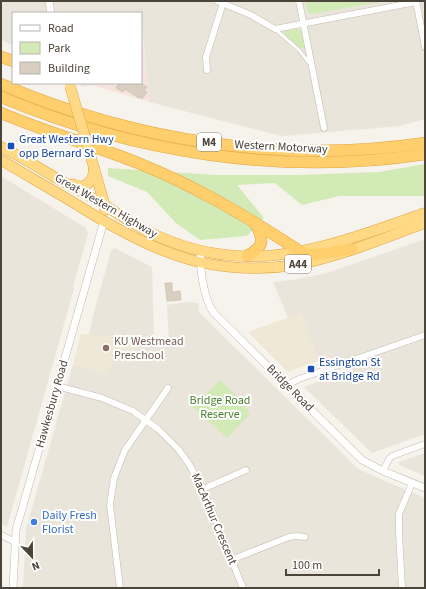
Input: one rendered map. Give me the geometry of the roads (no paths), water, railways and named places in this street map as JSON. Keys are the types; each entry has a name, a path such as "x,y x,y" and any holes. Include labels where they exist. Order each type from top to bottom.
{"highway":[{"path":"1,57 12,61"},
{"name":"Western Motorway","path":"1,84 87,116 157,134 211,143 277,149 326,150 378,148 425,143"},
{"path":"68,84 106,206 104,221"},
{"name":"Western Motorway","path":"1,97 48,115 104,133 170,149 212,155 264,160 317,162 371,160 425,154"},
{"path":"1,113 27,124 111,152 165,174 224,204 301,252 318,254 352,249"},
{"name":"Great Western Highway","path":"1,147 106,206 123,218 156,235 201,251 225,255 281,255 301,252 328,246 425,213"},
{"name":"Great Western Highway","path":"1,160 104,221 148,244 199,262 241,268 284,266 329,257 425,223"},
{"path":"53,176 63,178 75,186 81,187 89,182 93,175 94,168"},
{"path":"247,256 256,251 262,241 261,235 255,223"}],"street":[{"path":"49,1 50,12"},
{"path":"299,1 324,128"},
{"path":"207,70 206,57 220,2 251,15 275,29 416,2 425,47"},
{"name":"Hawkesbury Road","path":"13,588 16,530 104,221"},
{"name":"Bridge Road","path":"201,251 199,262 208,303 212,310 362,460 383,471 425,488"},
{"path":"287,385 299,379 425,335"},
{"name":"MacArthur Crescent","path":"57,386 116,403 133,411 158,429 179,450 203,489 243,588"},
{"path":"120,588 111,508 112,491 116,472 122,456 168,388"},
{"path":"383,471 392,456 425,444"},
{"path":"203,489 246,470"},
{"path":"402,588 399,514 412,483"},
{"path":"1,535 15,542"},
{"path":"231,560 289,537 305,537"}],"lane":[{"path":"275,29 299,50 311,66"}],"place":[{"name":"Great Western Hwy opp Bernard St","path":"11,146"},
{"name":"KU Westmead Preschool","path":"106,348"},
{"name":"Essington St at Bridge Rd","path":"311,369"},
{"name":"Daily Fresh Florist","path":"34,522"}],"park label":[{"name":"Bridge Road Reserve","path":"220,407"}]}
